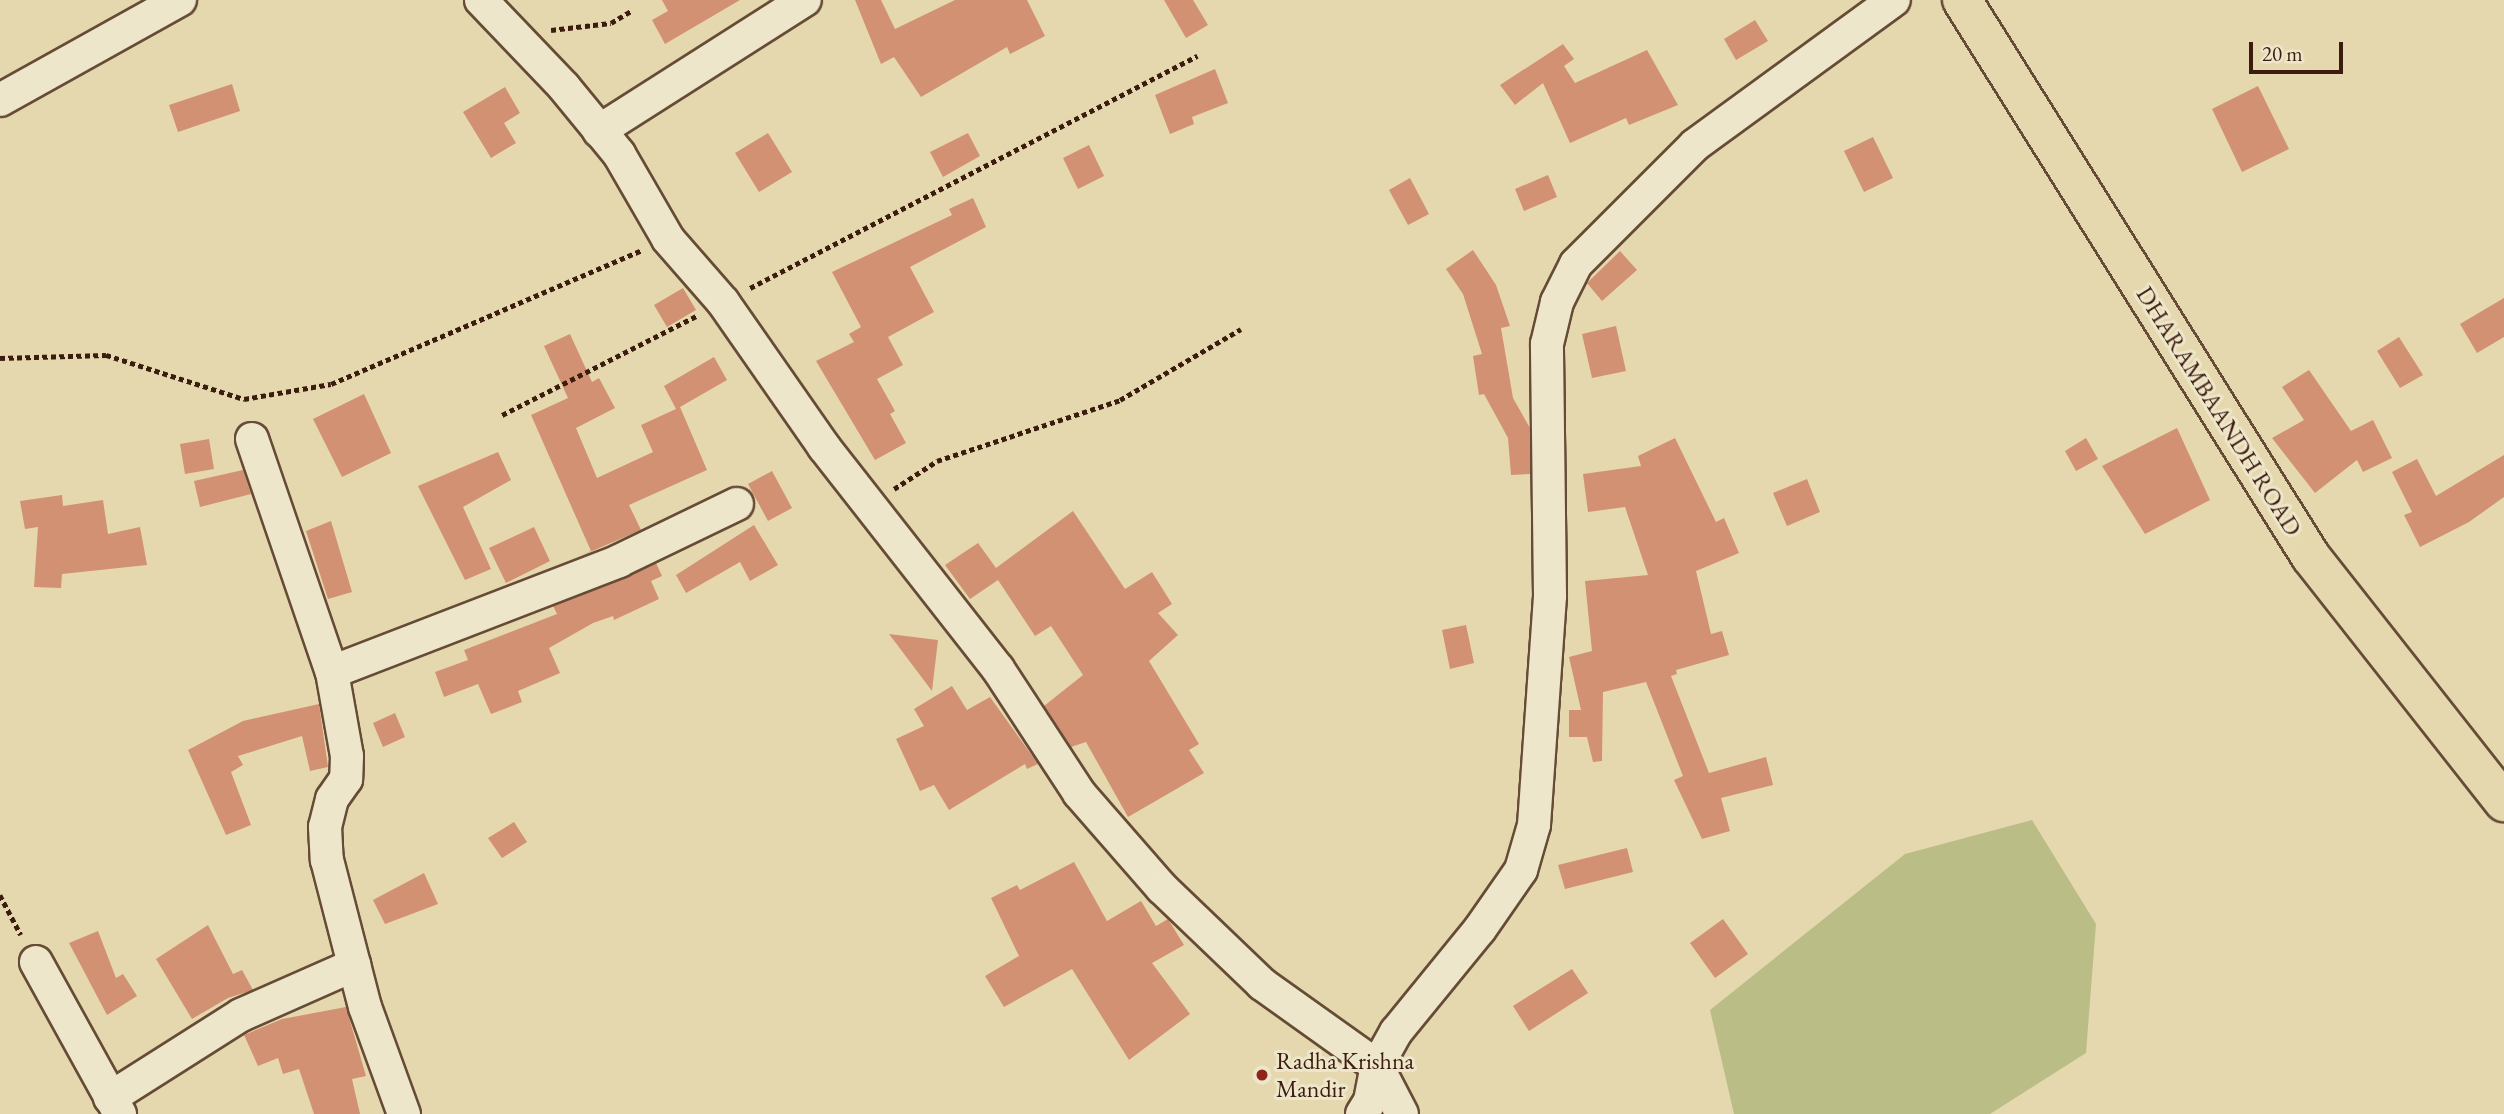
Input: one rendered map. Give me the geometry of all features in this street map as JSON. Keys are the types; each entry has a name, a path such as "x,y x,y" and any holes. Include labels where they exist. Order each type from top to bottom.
{"main road":[{"name":"DHARAMBAANDH ROAD","path":"1962,0 2311,557 2504,802"}],"street":[{"path":"0,100 180,0"},
{"path":"481,0 619,153 668,239 723,302 869,505 998,669 1079,793 1162,888 1262,984 1377,1066 1402,1114"},
{"path":"599,131 805,0"},
{"path":"1363,1114 1370,1101 1377,1066 1396,1032 1480,929 1521,870 1534,825 1550,596 1547,344 1558,302 1576,264 1695,145 1894,0"},
{"path":"252,439 332,672 347,756 346,779 332,800 325,827 327,860 354,965 404,1114"},
{"path":"332,672 618,561 737,504"},
{"path":"36,962 115,1106 241,1015 354,965"}],"path":[{"path":"521,42 548,31 611,23 631,11"},
{"path":"502,415 1197,56"},
{"path":"0,358 106,355 244,400 306,388 371,368 668,239"},
{"path":"869,505 937,461 1121,400 1241,329"},
{"path":"0,895 36,962"}],"green space":[{"path":"2032,820 2096,924 2086,1053 1990,1114 1734,1114 1710,1010 1905,854"}],"building":[{"path":"662,0 740,0 665,44 652,20 668,11"},
{"path":"855,0 881,0 895,29 955,0 1027,0 1045,36 1010,54 1007,47 921,97 894,57 881,64"},
{"path":"1164,0 1193,0 1208,25 1186,38"},
{"path":"1755,20 1768,41 1736,60 1724,39"},
{"path":"1563,44 1574,59 1564,66 1575,83 1647,50 1678,105 1629,125 1626,118 1570,143 1543,83 1515,105 1500,85"},
{"path":"1215,69 1228,103 1192,117 1194,124 1170,134 1155,95"},
{"path":"232,84 240,111 178,132 169,105"},
{"path":"2258,86 2289,149 2242,172 2212,109"},
{"path":"505,87 520,113 504,123 516,143 491,158 463,112"},
{"path":"768,133 792,172 759,192 735,153"},
{"path":"968,133 980,156 943,177 930,152"},
{"path":"1873,137 1893,178 1864,192 1844,151"},
{"path":"1089,145 1104,176 1078,189 1063,158"},
{"path":"1548,175 1557,197 1524,211 1515,189"},
{"path":"1410,178 1429,214 1408,225 1389,190"},
{"path":"973,198 986,227 910,267 934,312 888,337 903,365 877,379 895,411 890,414 906,443 875,460 816,361 854,342 849,334 861,327 832,272 952,215 949,209"},
{"path":"1473,250 1496,285 1510,326 1501,328 1513,398 1530,428 1530,474 1511,475 1508,438 1484,394 1479,395 1473,356 1482,354 1463,294 1446,269"},
{"path":"1620,251 1637,270 1602,301 1587,283"},
{"path":"683,288 696,310 667,327 654,305"},
{"path":"2504,298 2504,337 2477,353 2460,324"},
{"path":"1616,326 1626,371 1592,378 1582,334"},
{"path":"570,334 592,382 599,378 615,408 576,428 597,478 653,452 641,425 676,409 664,386 714,357 727,380 680,407 707,470 629,505 641,530 576,558 591,551 531,415 568,398 544,346"},
{"path":"2399,337 2423,375 2400,388 2377,351"},
{"path":"2309,370 2351,431 2373,420 2392,458 2363,472 2357,460 2315,493 2272,438 2304,420 2282,387"},
{"path":"364,394 391,453 342,477 313,419"},
{"path":"2177,428 2210,500 2145,534 2102,466"},
{"path":"1675,438 1716,522 1724,518 1739,553 1696,571 1711,634 1722,631 1729,655 1676,670 1677,674 1671,676 1709,773 1766,757 1773,785 1721,798 1730,831 1702,839 1674,780 1683,776 1646,682 1603,692 1602,761 1593,762 1587,737 1569,737 1569,710 1581,710 1569,657 1592,651 1585,581 1648,575 1625,507 1588,512 1583,474 1641,466 1638,456"},
{"path":"2086,438 2098,459 2076,471 2065,451"},
{"path":"209,439 214,469 185,474 180,444"},
{"path":"498,452 511,480 463,507 491,569 465,580 418,486"},
{"path":"2504,455 2504,497 2469,522 2420,547 2404,515 2412,512 2392,472 2417,459 2436,496"},
{"path":"243,470 251,494 200,507 194,481"},
{"path":"772,471 792,508 768,521 748,484"},
{"path":"1807,479 1820,512 1787,526 1773,493"},
{"path":"62,495 63,506 103,500 108,534 140,527 147,565 62,574 61,588 34,587 38,527 25,529 20,501"},
{"path":"1073,511 1125,589 1152,572 1172,604 1158,613 1178,635 1149,661 1199,744 1189,750 1204,773 1128,817 1086,742 1071,747 1044,706 1083,675 1051,626 1035,636 998,580 970,599 945,565 978,543 996,568"},
{"path":"331,521 352,592 328,599 306,531"},
{"path":"754,525 778,565 750,581 740,562 686,593 676,575"},
{"path":"534,527 550,561 506,583 489,548"},
{"path":"656,563 662,576 651,581 659,599 614,620 613,616 593,623 549,648 560,673 518,691 522,702 491,714 478,684 444,697 435,672 468,660 464,650 557,614 553,606"},
{"path":"1466,625 1474,663 1450,669 1442,630"},
{"path":"889,634 938,640 932,691"},
{"path":"952,686 967,710 990,697 1038,764 1027,769 1025,764 949,810 934,785 920,791 896,739 924,726 914,709"},
{"path":"319,704 328,767 310,771 302,736 238,756 243,765 231,772 251,825 226,835 188,750 243,721"},
{"path":"395,713 405,737 383,747 373,723"},
{"path":"514,822 527,842 502,858 488,838"},
{"path":"1627,848 1633,872 1565,889 1558,865"},
{"path":"1074,862 1107,921 1141,901 1156,926 1168,919 1184,945 1152,963 1190,1014 1129,1060 1072,969 1004,1007 985,976 1019,956 991,898 1017,885 1020,890"},
{"path":"424,873 438,904 385,924 373,900"},
{"path":"1723,919 1748,954 1715,978 1690,943"},
{"path":"208,925 233,974 242,970 253,990 228,998 192,1019 156,959"},
{"path":"98,931 116,978 123,974 137,996 107,1015 69,943"},
{"path":"1572,969 1588,993 1529,1031 1513,1006"},
{"path":"346,1007 366,1076 352,1079 360,1114 314,1114 299,1069 283,1074 278,1058 258,1066 244,1035 282,1019"}],"place":[{"name":"Radha Krishna Mandir","path":"1262,1075"}]}
